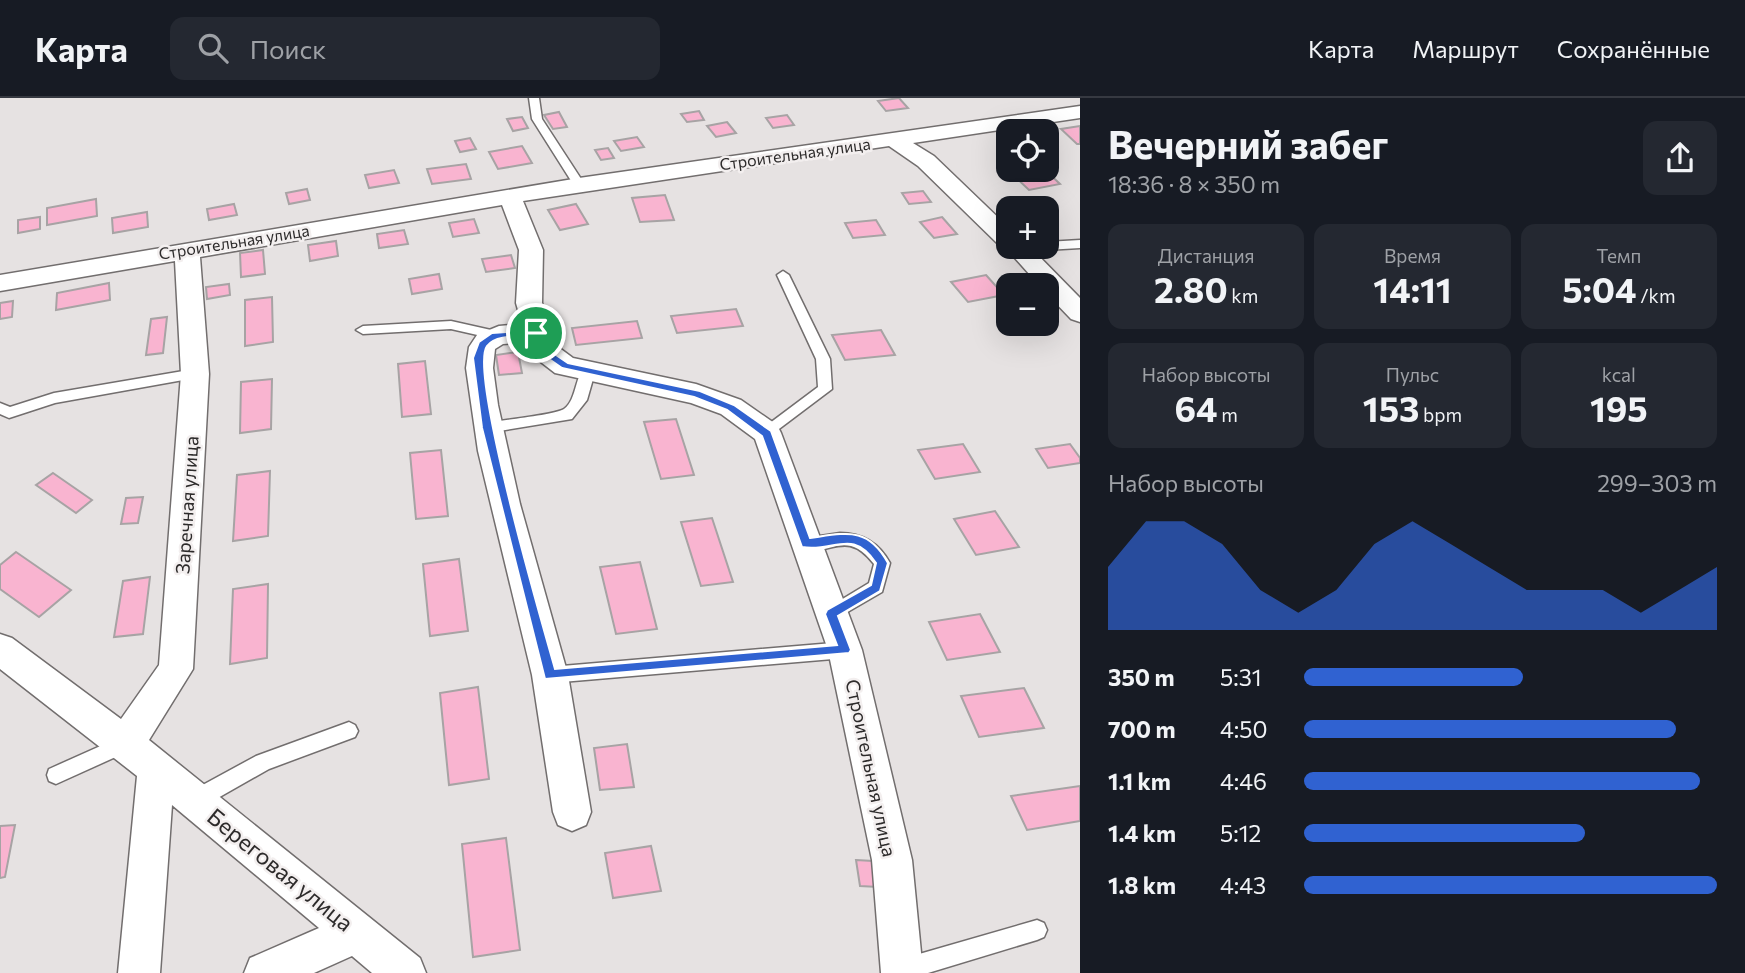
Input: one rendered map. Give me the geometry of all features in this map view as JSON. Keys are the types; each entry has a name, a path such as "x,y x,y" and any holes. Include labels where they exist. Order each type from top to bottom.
{"street":[{"name":"Строительная улица","path":"0,283 579,185 1080,112"},
{"path":"894,140 926,162 996,229"},
{"path":"510,197 531,250 529,303 542,349 565,366 642,380 696,394 731,407 767,433"},
{"name":"Заречная улица","path":"125,744 176,669 195,374 187,250"},
{"path":"1028,259 1080,313"},
{"path":"536,333 495,335 482,345 478,358 487,428 550,675 572,812"},
{"name":"Строительная улица","path":"767,433 845,650 892,860 902,971"},
{"name":"Береговая улица","path":"0,649 156,768 405,973"},
{"path":"139,973 156,768"},
{"path":"265,973 357,933"}],"lane":[{"path":"534,98 537,119 579,185"},
{"path":"1059,245 1080,244"},
{"path":"767,433 825,389 823,359 783,275"},
{"path":"363,330 451,325 495,335"},
{"path":"487,428 567,415 580,400 588,372"},
{"path":"0,408 9,413 54,398 195,374"},
{"path":"806,544 852,537 872,547 882,563 876,587 831,614"},
{"path":"550,675 845,650"},
{"path":"195,800 263,762 349,731"},
{"path":"56,775 125,744"},
{"path":"902,971 1037,930"}],"building":[{"path":"899,98 908,108 886,111 878,101"},
{"path":"699,111 704,120 687,122 681,114"},
{"path":"559,112 567,127 553,129 544,115"},
{"path":"787,115 794,125 773,128 766,118"},
{"path":"522,117 528,128 513,131 507,119"},
{"path":"727,122 736,133 716,137 707,126"},
{"path":"1080,126 1080,144 1061,129"},
{"path":"637,137 644,147 621,151 614,141"},
{"path":"470,138 476,149 460,152 455,141"},
{"path":"522,146 532,163 498,169 489,152"},
{"path":"608,148 614,158 601,160 595,150"},
{"path":"466,164 471,179 432,184 427,169"},
{"path":"394,170 399,183 369,188 365,175"},
{"path":"1021,182 1060,184 1029,190"},
{"path":"307,189 310,200 289,204 286,193"},
{"path":"923,191 931,202 909,204 902,193"},
{"path":"665,195 674,220 640,222 632,198"},
{"path":"96,199 97,216 47,225 47,208"},
{"path":"234,204 237,215 209,220 207,209"},
{"path":"576,204 588,224 560,230 548,210"},
{"path":"147,212 148,227 113,233 112,218"},
{"path":"40,217 40,229 18,233 18,220"},
{"path":"942,217 957,234 934,238 920,222"},
{"path":"474,219 479,233 453,237 449,223"},
{"path":"876,220 885,235 853,238 845,223"},
{"path":"404,230 408,244 379,248 377,234"},
{"path":"336,241 338,256 310,261 308,245"},
{"path":"263,250 265,274 241,277 240,253"},
{"path":"511,255 515,268 486,272 482,259"},
{"path":"439,274 442,289 412,294 409,279"},
{"path":"986,275 996,286 996,297 968,302 951,282"},
{"path":"109,283 110,300 56,310 57,293"},
{"path":"229,284 230,295 207,299 206,287"},
{"path":"272,297 273,342 245,346 245,300"},
{"path":"13,301 12,317 0,319 0,303"},
{"path":"736,309 743,326 677,333 671,316"},
{"path":"167,317 163,353 146,355 151,319"},
{"path":"637,321 642,338 576,345 572,328"},
{"path":"881,330 895,355 845,360 832,335"},
{"path":"518,352 522,373 499,375 496,355"},
{"path":"425,361 431,414 402,417 398,364"},
{"path":"272,379 271,429 240,433 241,382"},
{"path":"676,419 694,475 661,479 644,422"},
{"path":"963,444 980,472 935,479 918,450"},
{"path":"1070,444 1080,458 1080,463 1048,468 1036,449"},
{"path":"441,450 448,516 416,519 410,453"},
{"path":"270,471 268,536 233,541 237,475"},
{"path":"53,473 92,500 76,513 36,485"},
{"path":"143,497 138,523 121,524 126,498"},
{"path":"995,511 1019,547 976,555 954,519"},
{"path":"712,518 733,582 701,586 681,522"},
{"path":"16,552 71,590 39,617 0,589 0,565"},
{"path":"459,559 468,631 430,636 423,564"},
{"path":"640,562 657,629 616,634 600,567"},
{"path":"150,577 143,634 114,637 123,581"},
{"path":"268,584 267,658 230,664 233,589"},
{"path":"980,614 1000,652 947,660 929,622"},
{"path":"478,687 489,779 449,785 440,693"},
{"path":"1024,688 1044,728 979,737 961,696"},
{"path":"627,744 634,787 600,790 594,748"},
{"path":"1080,786 1080,821 1027,830 1011,796"},
{"path":"15,825 5,877 0,878 0,826"},
{"path":"506,838 520,950 473,957 462,844"},
{"path":"651,846 661,891 613,898 605,853"},
{"path":"856,860 873,861 878,887 860,886"}],"route":[{"path":"536,333 542,349 565,366 642,380 696,394 731,407 767,433 806,544 852,537 872,547 882,563 876,587 831,614 845,650 550,675 487,428 478,358 482,345 495,335 536,333"}]}
